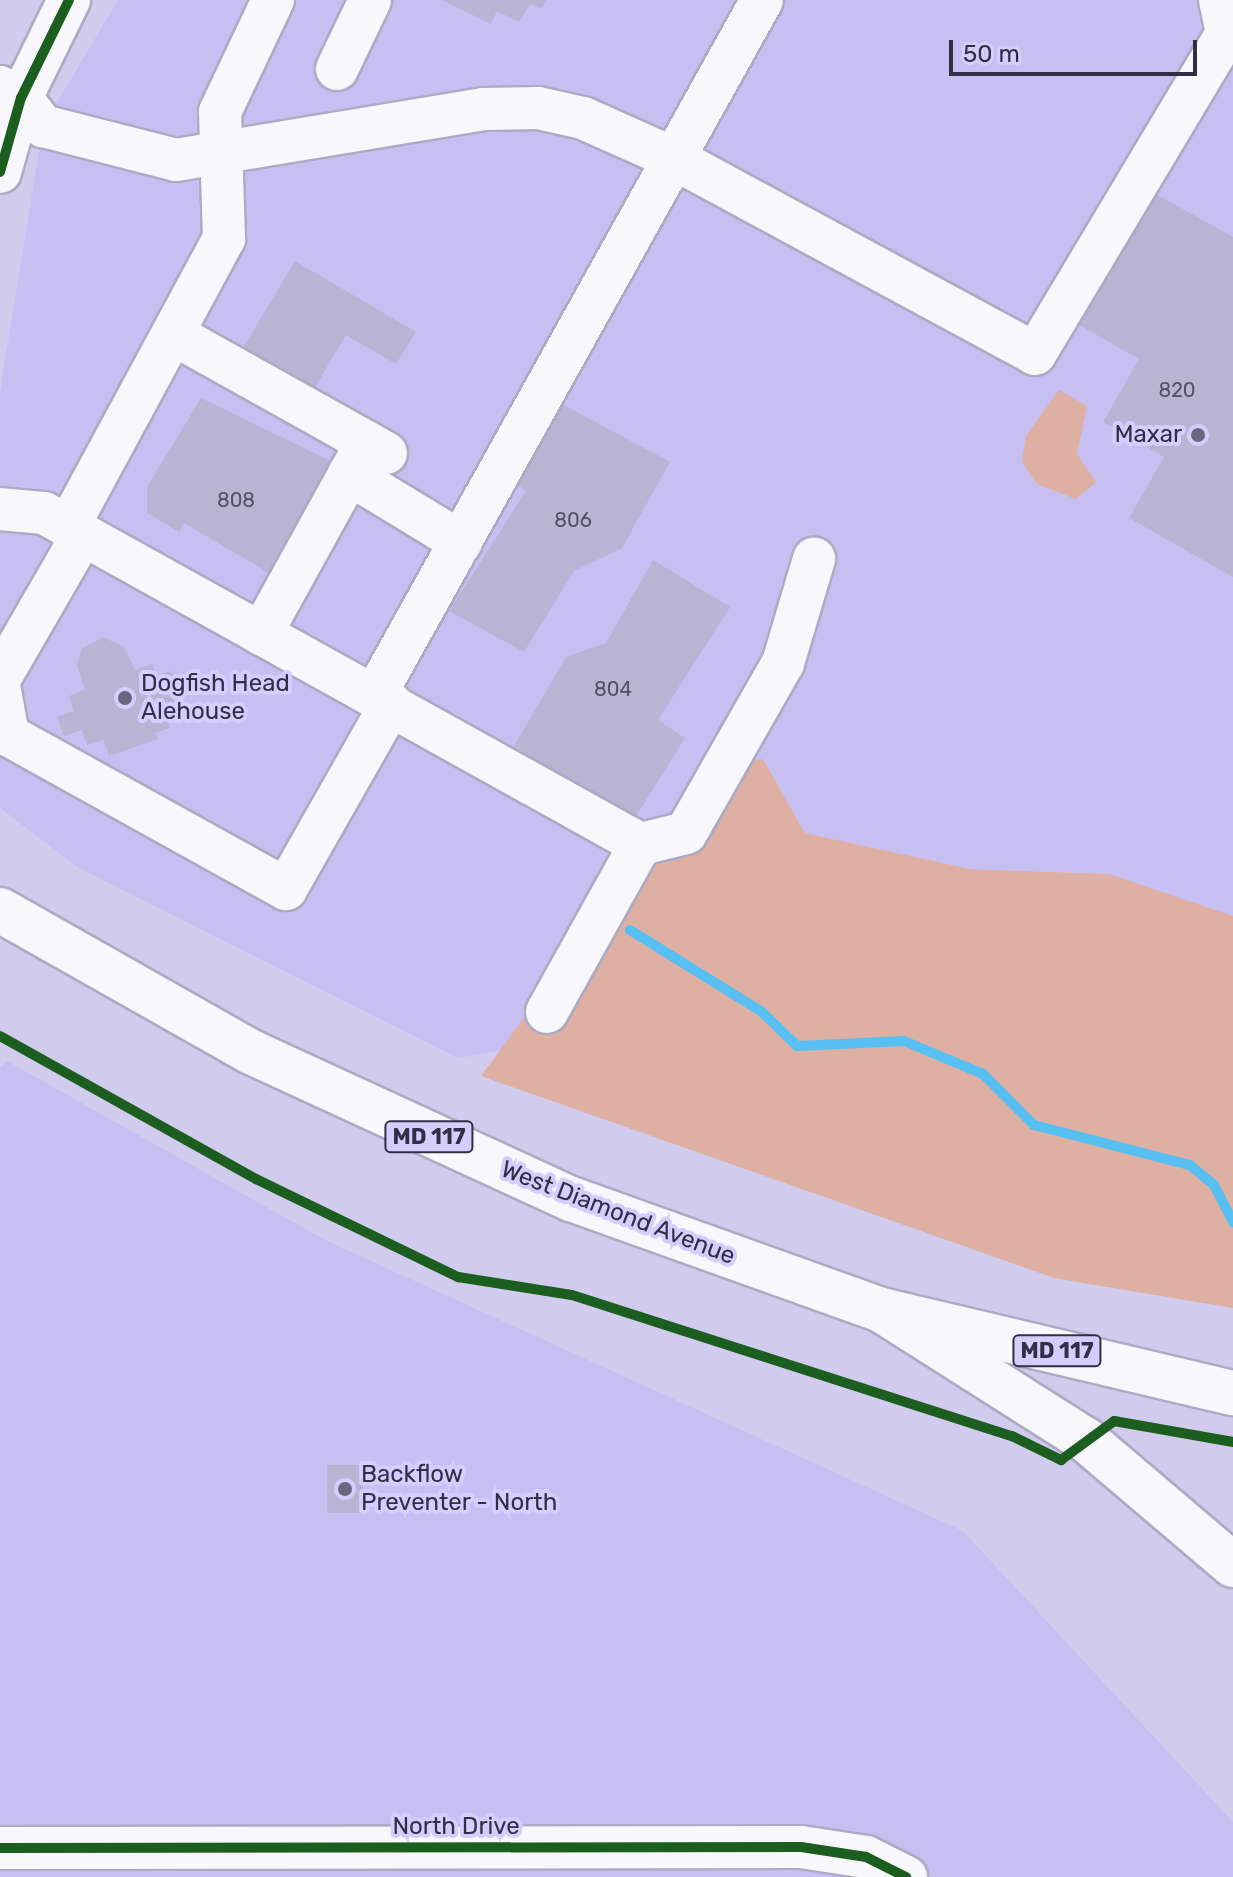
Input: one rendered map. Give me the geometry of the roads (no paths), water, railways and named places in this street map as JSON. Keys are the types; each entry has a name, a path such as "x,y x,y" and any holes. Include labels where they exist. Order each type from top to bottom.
{"main road":[{"name":"West Diamond Avenue","path":"0,910 379,1115 571,1199 881,1310 1233,1393"},
{"path":"881,1310 1075,1433 1233,1565"}],"street":[{"path":"0,172 11,92 69,0"},
{"path":"0,678 224,239 220,112 273,0"},
{"path":"337,69 370,0"},
{"path":"0,691 8,735 286,889 461,542 762,0"},
{"path":"11,92 44,92 100,120 143,157 223,157 436,116 538,108 583,118 675,159 1035,354 1226,27"},
{"path":"173,334 368,456 461,542"},
{"path":"261,634 368,456"},
{"path":"0,509 44,513 383,699 637,845 686,833 776,678 814,559"},
{"path":"547,1012 637,845"},
{"name":"North Drive","path":"0,1848 801,1847 866,1857 906,1877"}],"waterway":[{"path":"630,930 762,1012 797,1046 904,1041 983,1074 1034,1125 1190,1165 1214,1185 1233,1222"}],"place":[{"name":"Maxar","path":"1198,435"},
{"name":"Dogfish Head Alehouse","path":"125,698"},
{"name":"Backflow Preventer - North","path":"345,1489"}]}
